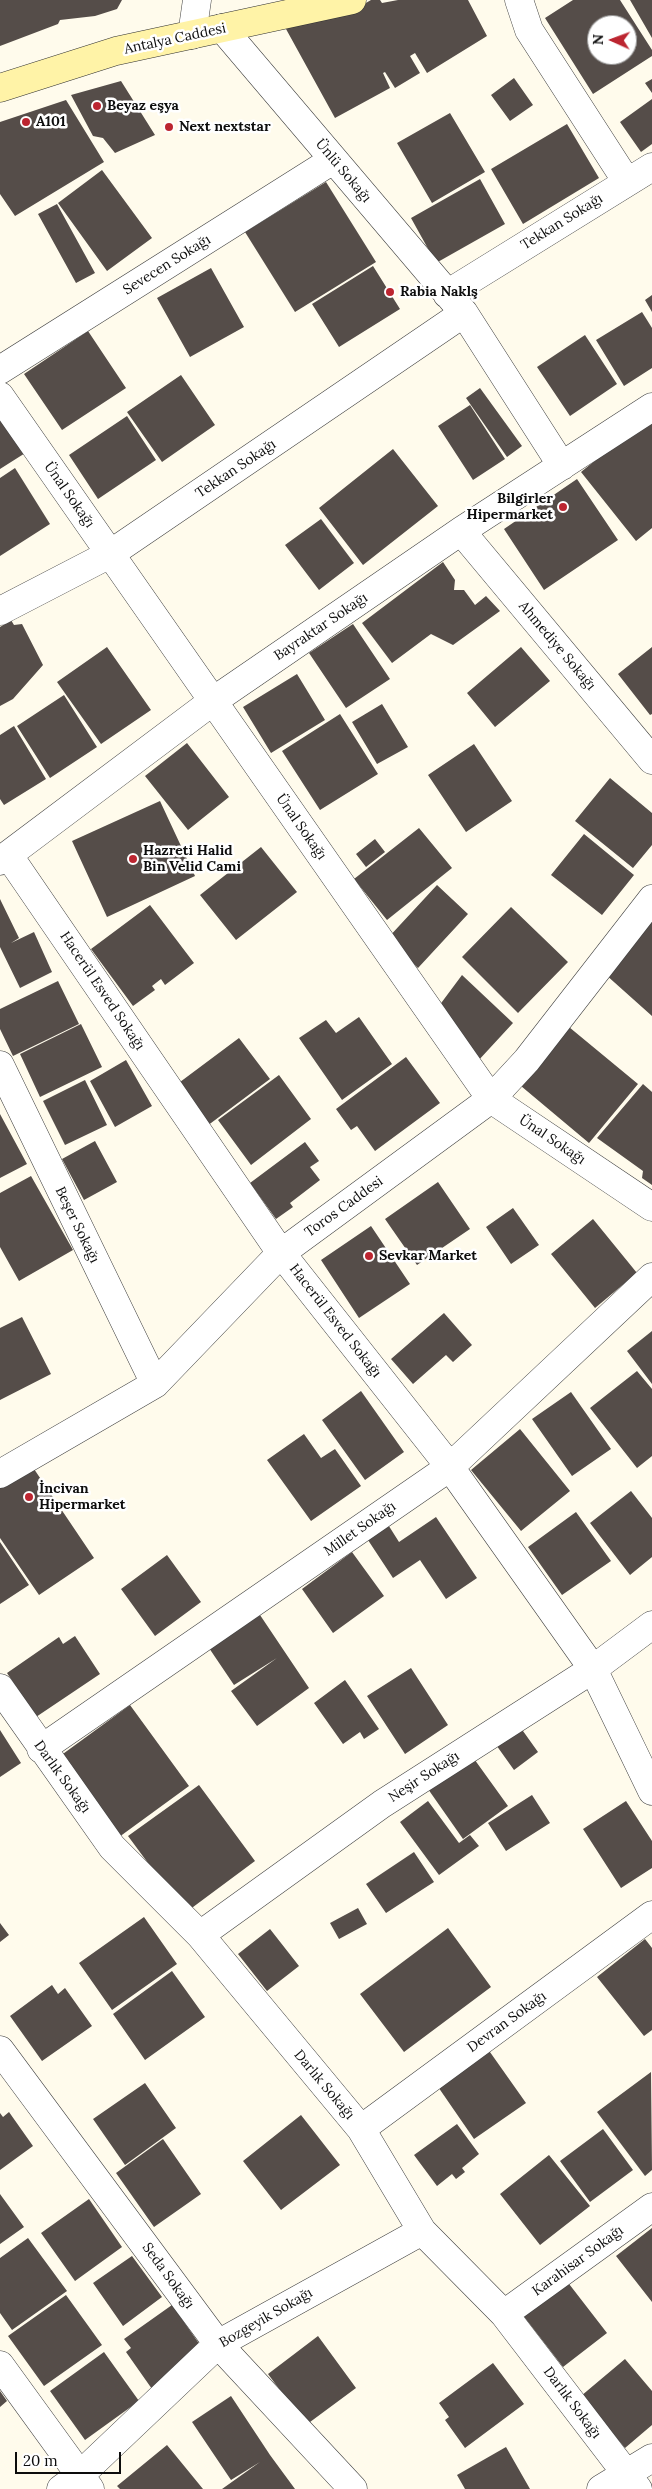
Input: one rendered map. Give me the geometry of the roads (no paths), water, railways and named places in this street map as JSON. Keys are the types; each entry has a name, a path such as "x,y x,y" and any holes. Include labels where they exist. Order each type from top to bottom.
{"street":[{"path":"192,35 197,0"},
{"name":"Antalya Caddesi","path":"0,88 116,51 352,0"},
{"path":"519,0 529,30 627,182"},
{"name":"Ünlü Sokağı","path":"222,28 455,303 562,466"},
{"name":"Sevecen Sokağı","path":"0,370 333,160"},
{"name":"Tekkan Sokağı","path":"0,611 110,554 455,303 627,182 652,167"},
{"name":"Ünal Sokağı","path":"0,396 491,1099 652,1207"},
{"name":"Bayraktar Sokağı","path":"4,858 213,701 461,531 652,407"},
{"name":"Ahmediye Sokağı","path":"461,531 652,760"},
{"name":"Hacerül Esved Sokağı","path":"4,858 281,1253 450,1467 594,1668 652,1791"},
{"name":"Toros Caddesi","path":"0,1474 155,1384 281,1253 491,1099 528,1060 652,899"},
{"name":"Beşer Sokağı","path":"0,1065 155,1384"},
{"name":"Millet Sokağı","path":"41,1749 450,1467 652,1277"},
{"name":"Neşir Sokağı","path":"200,1935 382,1804 594,1668 652,1624"},
{"name":"Darlık Sokağı","path":"0,1688 112,1848 200,1935 361,2129 422,2231 504,2314 632,2481"},
{"name":"Devran Sokağı","path":"361,2129 652,1915"},
{"name":"Seda Sokağı","path":"0,2050 218,2344 353,2489"},
{"name":"Karahisar Sokağı","path":"504,2314 652,2207"},
{"name":"Bozgeyik Sokağı","path":"77,2485 218,2344 422,2231"},
{"path":"0,2364 77,2485"},
{"path":"601,2489 632,2481 652,2458"}],"place":[{"name":"Beyaz eşya","path":"97,106"},
{"name":"A101","path":"26,122"},
{"name":"Next nextstar","path":"169,127"},
{"name":"Rabia Naklş","path":"390,292"},
{"name":"Bilgirler Hipermarket","path":"563,507"},
{"name":"Hazreti Halid Bin Velid Cami","path":"133,859"},
{"name":"Sevkar Market","path":"369,1256"},
{"name":"İncivan Hipermarket","path":"29,1497"}]}
